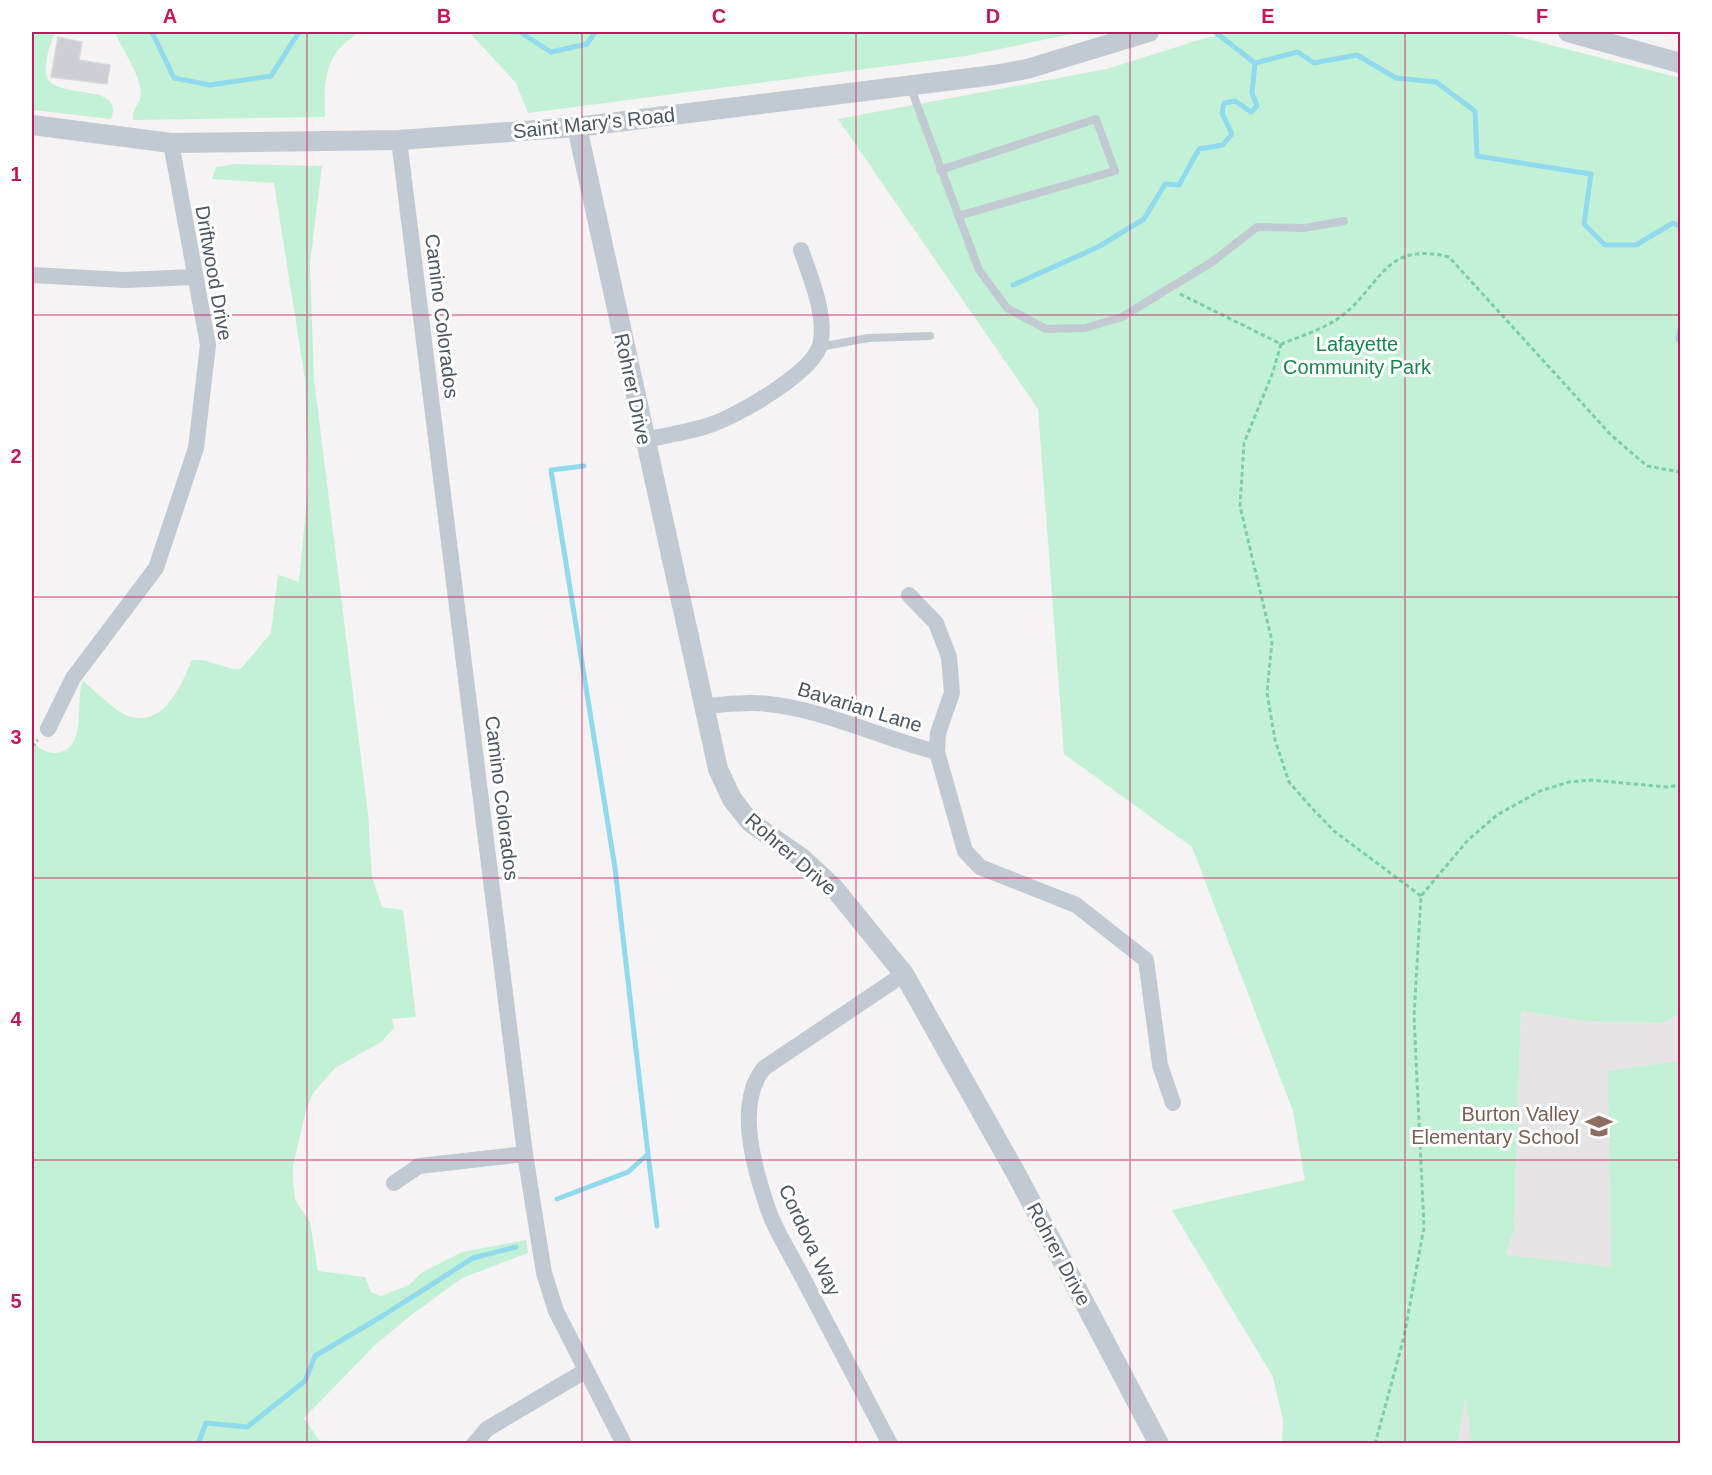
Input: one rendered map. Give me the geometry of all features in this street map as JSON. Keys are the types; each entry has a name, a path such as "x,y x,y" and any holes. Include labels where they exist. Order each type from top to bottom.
{"street":[{"name":"Saint Mary's Road","path":"32,125 171,144 399,140 578,126 910,86 1027,69 1149,32"},
{"path":"1568,32 1680,63"},
{"name":"Rohrer Drive","path":"578,126 644,441 718,769 732,799 750,822 803,859 834,888 904,974 1018,1177 1159,1443"},
{"name":"Camino Colorados","path":"399,140 525,1154 544,1273 556,1311 624,1443"},
{"name":"Driftwood Drive","path":"48,729 73,678 156,568 178,510 196,448 207,345 171,144"},
{"path":"644,441 709,426 734,414 807,366 819,347 820,320 814,288 801,250"},
{"path":"32,275 124,280 194,278"},
{"path":"909,595 936,623 949,657 952,693 938,733 937,752"},
{"name":"Bavarian Lane","path":"703,706 766,703 777,705 811,712 894,741 937,752 965,851 980,867 1076,905 1146,960 1160,1065 1173,1103"},
{"name":"Cordova Way","path":"890,1443 765,1202 752,1146 750,1115 752,1090 757,1076 764,1068 904,974"},
{"path":"394,1183 419,1166 525,1154"},
{"path":"474,1443 487,1429 585,1371"}],"lane":[{"path":"910,86 979,270 1007,308 1046,329 1085,328 1122,317 1170,290 1212,262 1257,227 1304,228 1344,221"},
{"path":"940,170 1096,118 1115,171 958,216"},
{"path":"819,347 868,338 930,336"}],"path":[{"path":"1170,290 1281,344 1336,320 1362,298 1386,268 1409,254 1428,252 1449,257 1611,435 1647,466 1680,472"},
{"path":"1281,344 1273,372 1244,443 1240,506 1272,641 1267,693 1275,740 1289,782 1310,806 1334,831 1421,896"},
{"path":"1375,1443 1382,1409 1404,1337 1424,1227 1414,1016 1421,896 1468,840 1497,815 1540,791 1569,782 1591,780 1667,787 1680,785"}],"shaded area":[{"name":"Burton Valley Elementary School","path":"1521,1011 1582,1021 1662,1023 1680,1014 1680,1443 1458,1444 1465,1393 1514,1229"}],"green space":[{"path":"32,32 55,32 46,67 47,77 53,84 100,95 109,100 113,107 111,119 32,110"},
{"path":"115,32 361,32 340,48 333,58 326,79 325,117 133,120 134,111 141,97 140,87 135,71"},
{"path":"469,32 1082,32 965,56 528,113 516,83"},
{"name":"Lafayette Community Park","path":"1235,32 1499,32 1680,78 1680,1014 1662,1023 1582,1021 1521,1011 1514,1229 1506,1255 1611,1267 1608,1071 1680,1061 1680,1443 1472,1443 1465,1396 1458,1443 1282,1443 1283,1420 1273,1377 1172,1210 1305,1180 1293,1111 1192,847 1064,754 1038,409 838,119 1107,69 1202,39"},
{"path":"236,164 322,166 310,264 314,379 368,814 372,877 382,907 403,910 416,1017 392,1019 394,1028 381,1042 335,1068 313,1093 306,1110 293,1166 295,1200 310,1222 318,1271 365,1277 371,1292 381,1296 409,1285 421,1273 462,1252 526,1240 528,1253 462,1278 376,1344 304,1418 319,1440 329,1443 32,1443 32,740 42,750 51,753 66,750 72,744 78,724 83,681 120,712 131,717 143,718 154,715 170,701 183,681 192,660 241,669 271,633 278,575 299,582 308,486 305,379 274,183 212,179 216,167"}],"building":[{"path":"58,37 82,42 79,60 110,65 107,84 51,77"}],"waterway":[{"path":"152,32 174,78 210,85 271,76 299,32"},
{"path":"520,32 551,52 587,44 595,32"},
{"path":"1215,32 1255,63 1298,52 1314,63 1357,55 1396,78 1436,82 1475,111 1477,156 1591,174 1584,224 1605,245 1636,245 1673,223 1680,226"},
{"path":"1013,285 1098,247 1144,219 1165,184 1179,185 1199,149 1223,145 1232,134 1222,113 1224,103 1235,101 1251,112 1257,106 1252,93 1255,63"},
{"path":"1680,328 1678,339 1680,340"},
{"path":"557,1199 628,1172 648,1154 615,868 551,470 584,466"},
{"path":"648,1154 657,1226"},
{"path":"198,1444 206,1423 247,1427 305,1381 315,1356 473,1258 516,1247"}],"place":[{"name":"Burton Valley Elementary School","path":"1599,1126"}]}
